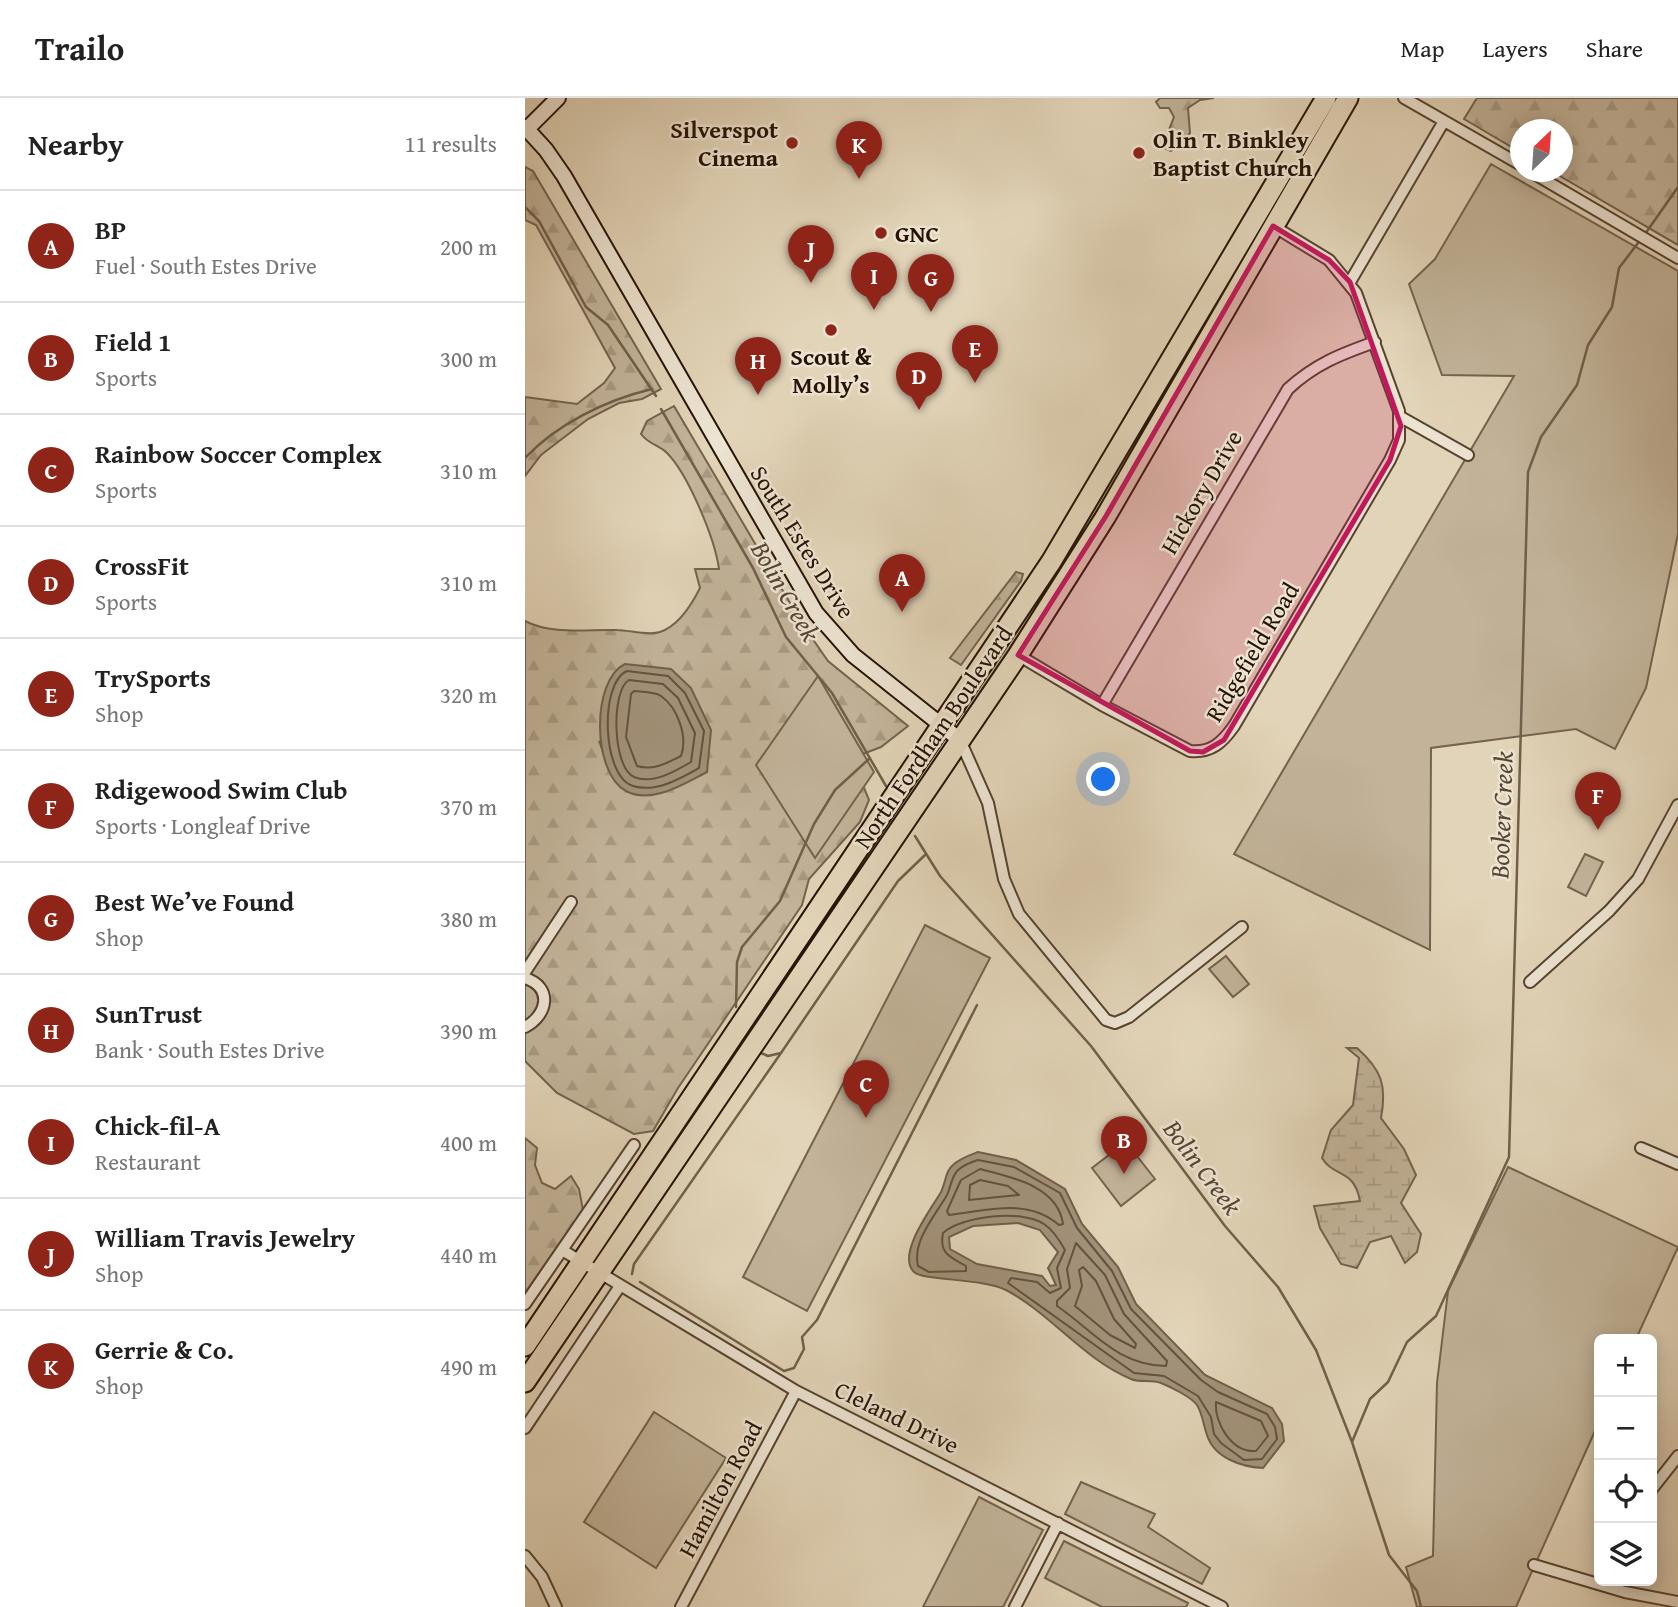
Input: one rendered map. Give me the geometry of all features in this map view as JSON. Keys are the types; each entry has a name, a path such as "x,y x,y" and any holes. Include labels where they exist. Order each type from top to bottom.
{"highway":[{"name":"North Fordham Boulevard","path":"525,1346 1051,562 1326,98"},
{"name":"North Fordham Boulevard","path":"525,1382 1018,655 1106,516 1348,98"}],"main road":[{"path":"526,129 558,98"},
{"name":"South Estes Drive","path":"526,129 547,150 564,176 816,613 853,655 960,740"}],"street":[{"path":"1404,98 1510,159"},
{"path":"1350,282 1444,121"},
{"path":"1548,182 1678,258"},
{"path":"1273,226 1329,260 1350,282 1375,342 1399,416 1468,455"},
{"name":"Hickory Drive","path":"1102,705 1288,389 1308,369 1330,357 1375,342"},
{"name":"Ridgefield Road","path":"1018,655 1102,705 1190,751 1203,752 1224,740 1390,460 1399,440 1399,416"},
{"name":"South Estes Drive","path":"960,740 988,803 1004,878 1019,914 1106,1020 1115,1023 1129,1017 1242,927"},
{"path":"1530,982 1609,911 1638,879 1678,804"},
{"path":"525,972 571,902"},
{"path":"525,978 539,984 545,1001 538,1018 525,1027"},
{"path":"525,1304 634,1145"},
{"path":"1641,1148 1678,1164"},
{"name":"Cleland Drive","path":"562,1250 796,1391 1222,1607"},
{"path":"525,1427 620,1286"},
{"name":"Hamilton Road","path":"681,1607 796,1391"},
{"path":"1657,1483 1678,1456"},
{"path":"1015,1607 1058,1523"},
{"path":"525,1556 542,1577 556,1607"},
{"path":"1534,1565 1594,1580"},
{"path":"1617,1586 1678,1602"},
{"path":"1196,1607 1202,1595"}],"highlighted area":[{"path":"1273,226 1329,260 1350,282 1401,426 1390,460 1224,740 1203,752 1190,751 1018,655 1106,516"}],"green space":[{"path":"1160,98 1214,98 1200,100 1188,108 1190,133 1171,151 1162,147 1174,117 1169,108 1160,108 1156,102"},
{"path":"1331,98 1337,98 1113,495 969,714 965,715 965,709"},
{"path":"1477,98 1678,98 1678,245 1570,182 1573,182 1573,119 1510,119 1510,146 1464,119"},
{"path":"1491,164 1510,175 1510,182 1522,182 1678,271 1678,534 1646,688 1615,749 1576,729 1431,748 1430,950 1234,854 1514,376 1442,375 1409,284 1435,259"},
{"path":"525,167 533,171 661,389 642,399 619,403 588,419 541,455 525,476 525,397 577,404 604,383 615,368 536,225 525,220"},
{"path":"674,406 803,625 828,661 908,726 881,747 852,758 869,800 860,822 809,879 802,905 678,1088 653,1131 634,1134 557,1093 525,1061 525,621 558,630 660,632 678,620 697,594 700,588 695,569 719,569 706,525 692,491 667,453 641,434 647,421","holes":["599,741 649,795 627,789 614,778"]},
{"path":"1016,572 1023,574 1021,581 961,665 950,658"},
{"path":"818,676 874,772 815,858 756,765"},
{"path":"935,753 851,879 804,957 597,1259"},
{"path":"1585,854 1603,862 1586,896 1568,887"},
{"path":"925,925 990,958 807,1311 743,1277"},
{"path":"1226,956 1249,984 1233,997 1209,969"},
{"path":"1347,1048 1357,1048 1377,1071 1383,1088 1381,1118 1404,1149 1416,1175 1401,1203 1421,1234 1417,1252 1405,1263 1391,1236 1370,1242 1357,1268 1341,1264 1320,1228 1314,1206 1360,1201 1349,1178 1332,1169 1322,1158 1331,1130 1353,1105 1359,1058"},
{"path":"525,1138 537,1148 535,1165 542,1183 555,1189 571,1176 579,1189 583,1210 525,1293"},
{"path":"1126,1142 1155,1179 1121,1206 1092,1168"},
{"path":"1508,1167 1678,1247 1638,1334 1594,1334 1594,1433 1516,1607 1417,1607 1406,1567 1433,1556 1437,1383 1448,1291"},
{"path":"654,1412 726,1458 656,1568 584,1522"},
{"path":"1081,1482 1155,1514 1148,1527 1210,1568 1202,1584 1065,1514"},
{"path":"979,1497 1043,1530 1003,1607 923,1607"},
{"path":"1064,1541 1188,1603 1186,1607 1102,1607 1045,1578"}],"water":[{"path":"625,664 671,669 691,688 711,730 707,772 679,787 647,795 626,791 615,781 607,766 602,747 601,706 614,673"},
{"path":"978,1152 1016,1160 1065,1189 1082,1224 1118,1267 1136,1304 1205,1375 1272,1408 1282,1424 1284,1441 1263,1468 1230,1460 1216,1450 1207,1435 1197,1405 1190,1399 1161,1383 1134,1380 1114,1370 1082,1348 1038,1311 1006,1290 983,1283 929,1277 914,1272 909,1254 912,1243 941,1192 947,1173 960,1160","holes":["1018,1223 1040,1230 1058,1252 1048,1268 1056,1285 1050,1286 1042,1276 977,1264 950,1249 949,1237 973,1226"]}],"waterway":[{"name":"Booker Creek","path":"1645,234 1678,187"},
{"name":"Bolin Creek","path":"525,207 539,221 586,307 608,325 656,396"},
{"name":"Booker Creek","path":"1352,1442 1370,1399 1388,1382 1407,1342 1436,1316 1509,1157 1528,472 1541,437 1577,385 1588,345 1612,307 1619,268 1641,239"},
{"path":"525,458 552,434 583,415 652,389"},
{"name":"Bolin Creek","path":"661,409 753,568 786,637 832,693 886,786"},
{"path":"736,1007 737,962 742,947 780,901 814,824 835,790 870,758"},
{"name":"Bolin Creek","path":"915,836 940,876 1091,1046 1225,1226 1278,1287 1316,1350 1352,1442 1389,1555 1417,1591 1421,1607"},
{"path":"761,1053 768,1056 781,1053 898,881 925,855"},
{"path":"640,1282 784,1371 794,1368 804,1349 802,1337 817,1320 977,1005"},
{"path":"632,1274 634,1264 781,1053"}],"place":[{"name":"Silverspot Cinema","path":"792,143"},
{"name":"Olin T. Binkley Baptist Church","path":"1139,153"},
{"name":"Gerrie & Co.","path":"859,179"},
{"name":"GNC","path":"881,233"},
{"name":"William Travis Jewelry","path":"811,283"},
{"name":"Chick-fil-A","path":"874,310"},
{"name":"Best We’ve Found","path":"931,312"},
{"name":"Scout & Molly’s","path":"831,330"},
{"name":"TrySports","path":"975,383"},
{"name":"SunTrust","path":"758,395"},
{"name":"CrossFit","path":"919,410"},
{"name":"BP","path":"902,612"},
{"name":"Rdigewood Swim Club","path":"1598,830"},
{"name":"Rainbow Soccer Complex","path":"866,1118"},
{"name":"Field 1","path":"1124,1174"}]}
